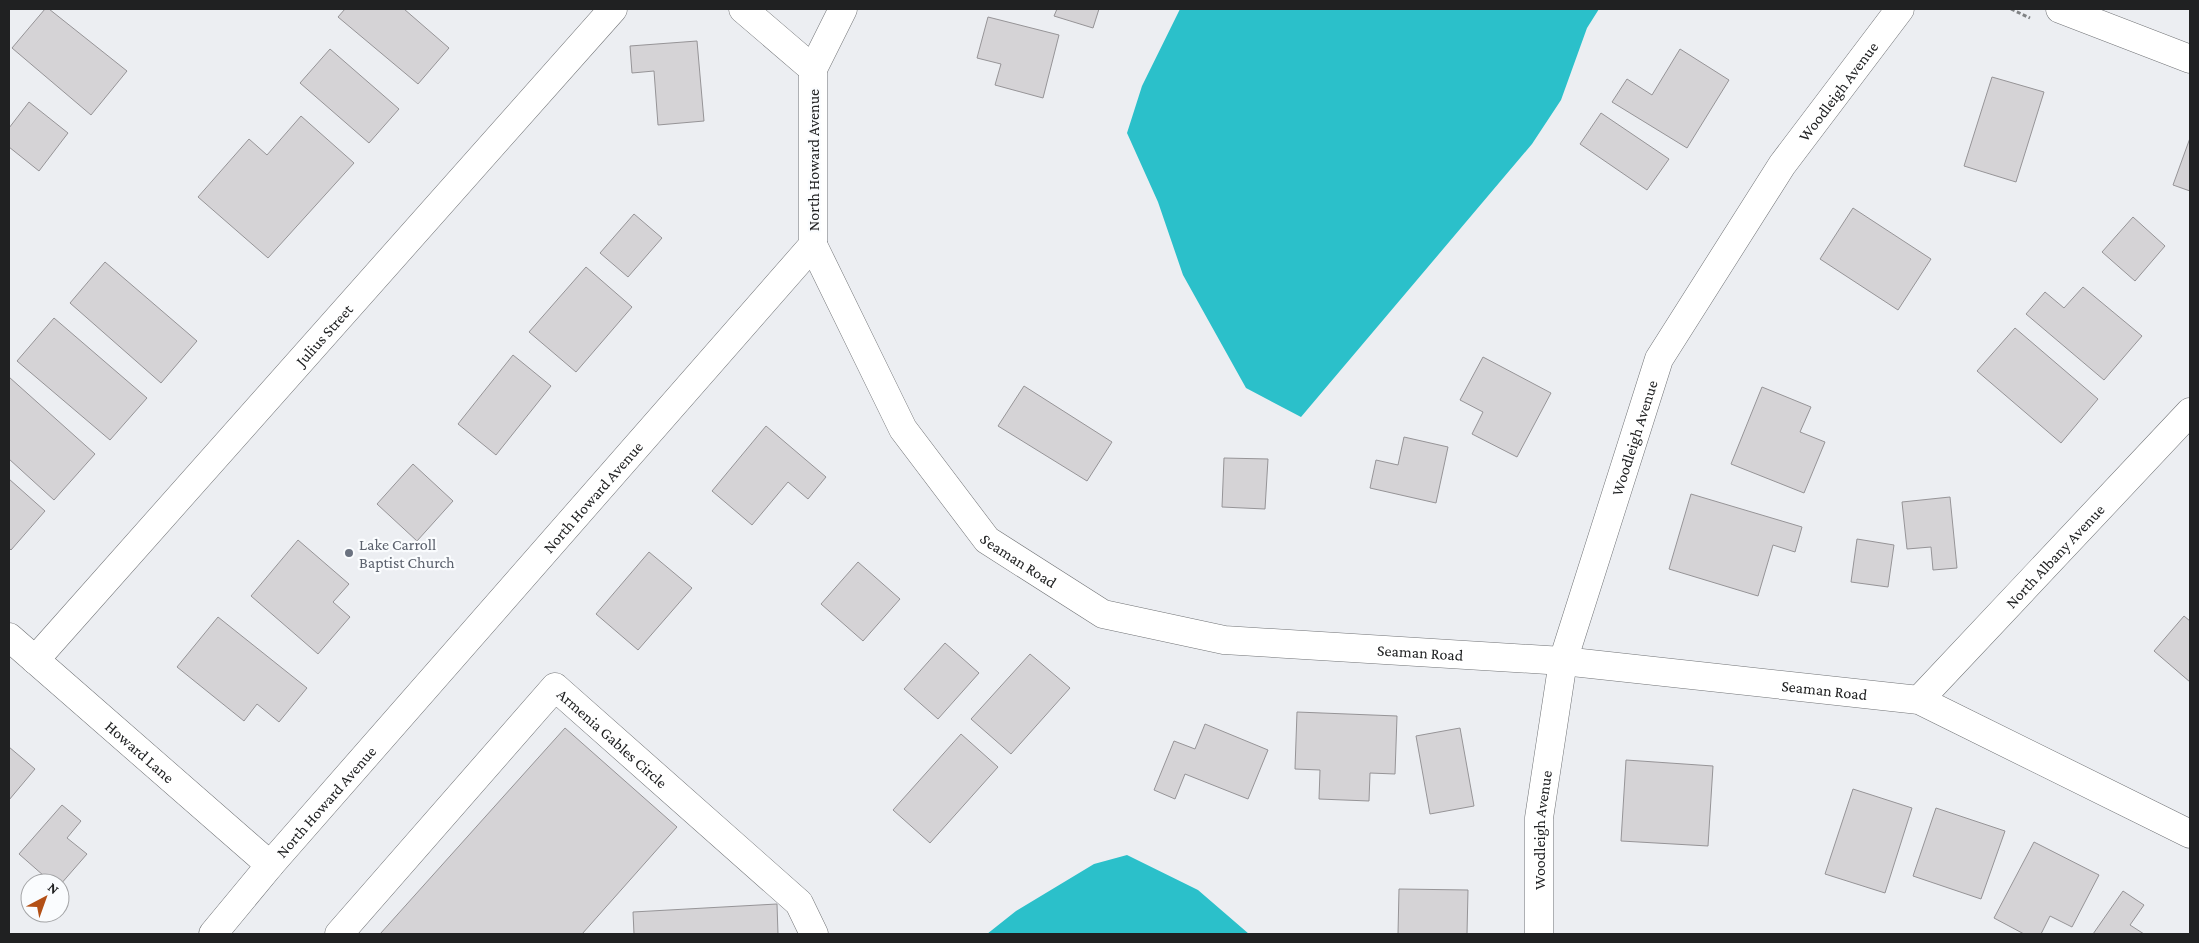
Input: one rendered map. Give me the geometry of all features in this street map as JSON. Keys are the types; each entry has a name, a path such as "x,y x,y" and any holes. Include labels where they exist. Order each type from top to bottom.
{"street":[{"name":"Julius Street","path":"35,660 613,9"},
{"path":"743,9 813,69"},
{"name":"North Howard Avenue","path":"213,934 270,865 813,245 813,69 842,9"},
{"name":"Woodleigh Avenue","path":"1539,934 1539,818 1563,661 1659,359 1782,165 1900,9"},
{"path":"2060,9 2190,59"},
{"name":"Seaman Road","path":"813,245 903,429 987,540 1103,614 1224,640 1563,661 1919,700 2190,834"},
{"name":"North Albany Avenue","path":"1919,700 2190,412"},
{"name":"Howard Lane","path":"9,637 270,865"},
{"name":"Armenia Gables Circle","path":"339,934 555,687 799,904 814,934"}],"water":[{"path":"1180,9 1599,9 1587,28 1561,100 1532,144 1301,417 1246,388 1183,275 1158,202 1127,133 1142,86"},
{"path":"1127,855 1198,890 1249,934 987,934 1016,911 1094,864"}],"building":[{"path":"45,9 49,9 127,71 91,115 12,48"},
{"path":"345,9 404,9 449,48 418,84 338,17"},
{"path":"1057,9 1099,9 1093,28 1054,16"},
{"path":"988,17 1059,35 1043,98 995,85 1001,64 977,58"},
{"path":"697,41 704,121 658,125 654,71 632,73 630,46"},
{"path":"330,49 399,109 369,143 300,83"},
{"path":"1680,49 1729,80 1687,148 1612,102 1627,79 1652,95"},
{"path":"1992,77 2044,92 2016,182 1964,166"},
{"path":"29,102 68,133 39,171 9,147 9,128"},
{"path":"1601,113 1669,159 1647,190 1580,144"},
{"path":"301,116 354,163 268,258 198,197 249,139 267,155"},
{"path":"2190,138 2190,191 2173,185"},
{"path":"1853,208 1931,259 1898,310 1820,259"},
{"path":"634,214 662,238 628,277 600,253"},
{"path":"2133,217 2165,246 2135,281 2102,252"},
{"path":"105,262 197,341 161,383 70,303"},
{"path":"586,267 632,307 576,372 529,332"},
{"path":"2083,287 2142,336 2104,380 2026,314 2045,292 2064,308"},
{"path":"54,318 147,398 110,440 17,361"},
{"path":"2015,328 2098,399 2061,443 1977,371"},
{"path":"513,355 551,386 496,455 458,424"},
{"path":"1483,357 1551,393 1517,457 1472,434 1483,412 1460,400"},
{"path":"9,377 95,454 54,500 9,459"},
{"path":"1024,386 1112,442 1087,481 998,426"},
{"path":"1762,387 1811,407 1800,432 1825,442 1804,493 1731,464"},
{"path":"766,426 826,477 808,499 788,482 752,525 712,491"},
{"path":"1404,437 1448,447 1436,503 1370,488 1376,460 1398,465"},
{"path":"1224,458 1268,459 1265,509 1222,507"},
{"path":"413,464 453,501 417,541 377,504"},
{"path":"9,479 45,511 11,550 9,548"},
{"path":"1691,494 1802,527 1795,552 1773,545 1758,596 1669,569"},
{"path":"1950,497 1957,568 1933,570 1931,547 1907,549 1902,502"},
{"path":"1857,539 1894,545 1888,587 1851,582"},
{"path":"298,540 349,584 333,602 350,617 318,654 251,596"},
{"path":"649,552 692,588 638,650 596,614"},
{"path":"858,562 900,599 863,641 821,604"},
{"path":"2184,616 2190,621 2190,682 2154,651"},
{"path":"218,617 307,688 279,722 257,704 244,721 177,667"},
{"path":"945,643 979,673 938,719 904,689"},
{"path":"1030,654 1070,688 1011,754 971,719"},
{"path":"1297,712 1397,716 1395,774 1370,773 1369,801 1319,799 1320,770 1295,769"},
{"path":"1205,724 1268,750 1248,799 1185,774 1175,799 1154,790 1174,741 1195,749"},
{"path":"565,728 677,827 582,934 380,934"},
{"path":"1460,728 1474,806 1430,814 1416,736"},
{"path":"961,734 998,767 930,843 893,810"},
{"path":"9,747 35,769 9,800"},
{"path":"1626,760 1713,766 1708,846 1621,841"},
{"path":"1853,789 1912,808 1885,893 1825,874"},
{"path":"62,805 81,821 67,838 87,854 70,874 41,873 19,854"},
{"path":"1936,808 2005,831 1981,899 1913,876"},
{"path":"2034,842 2099,875 2072,927 2050,916 2041,934 2024,934 1994,918"},
{"path":"1399,889 1468,890 1467,934 1398,934"},
{"path":"2123,891 2144,905 2130,925 2144,934 2093,934"},
{"path":"777,904 778,934 634,934 633,912"}],"place":[{"name":"Lake Carroll Baptist Church","path":"349,553"}]}
